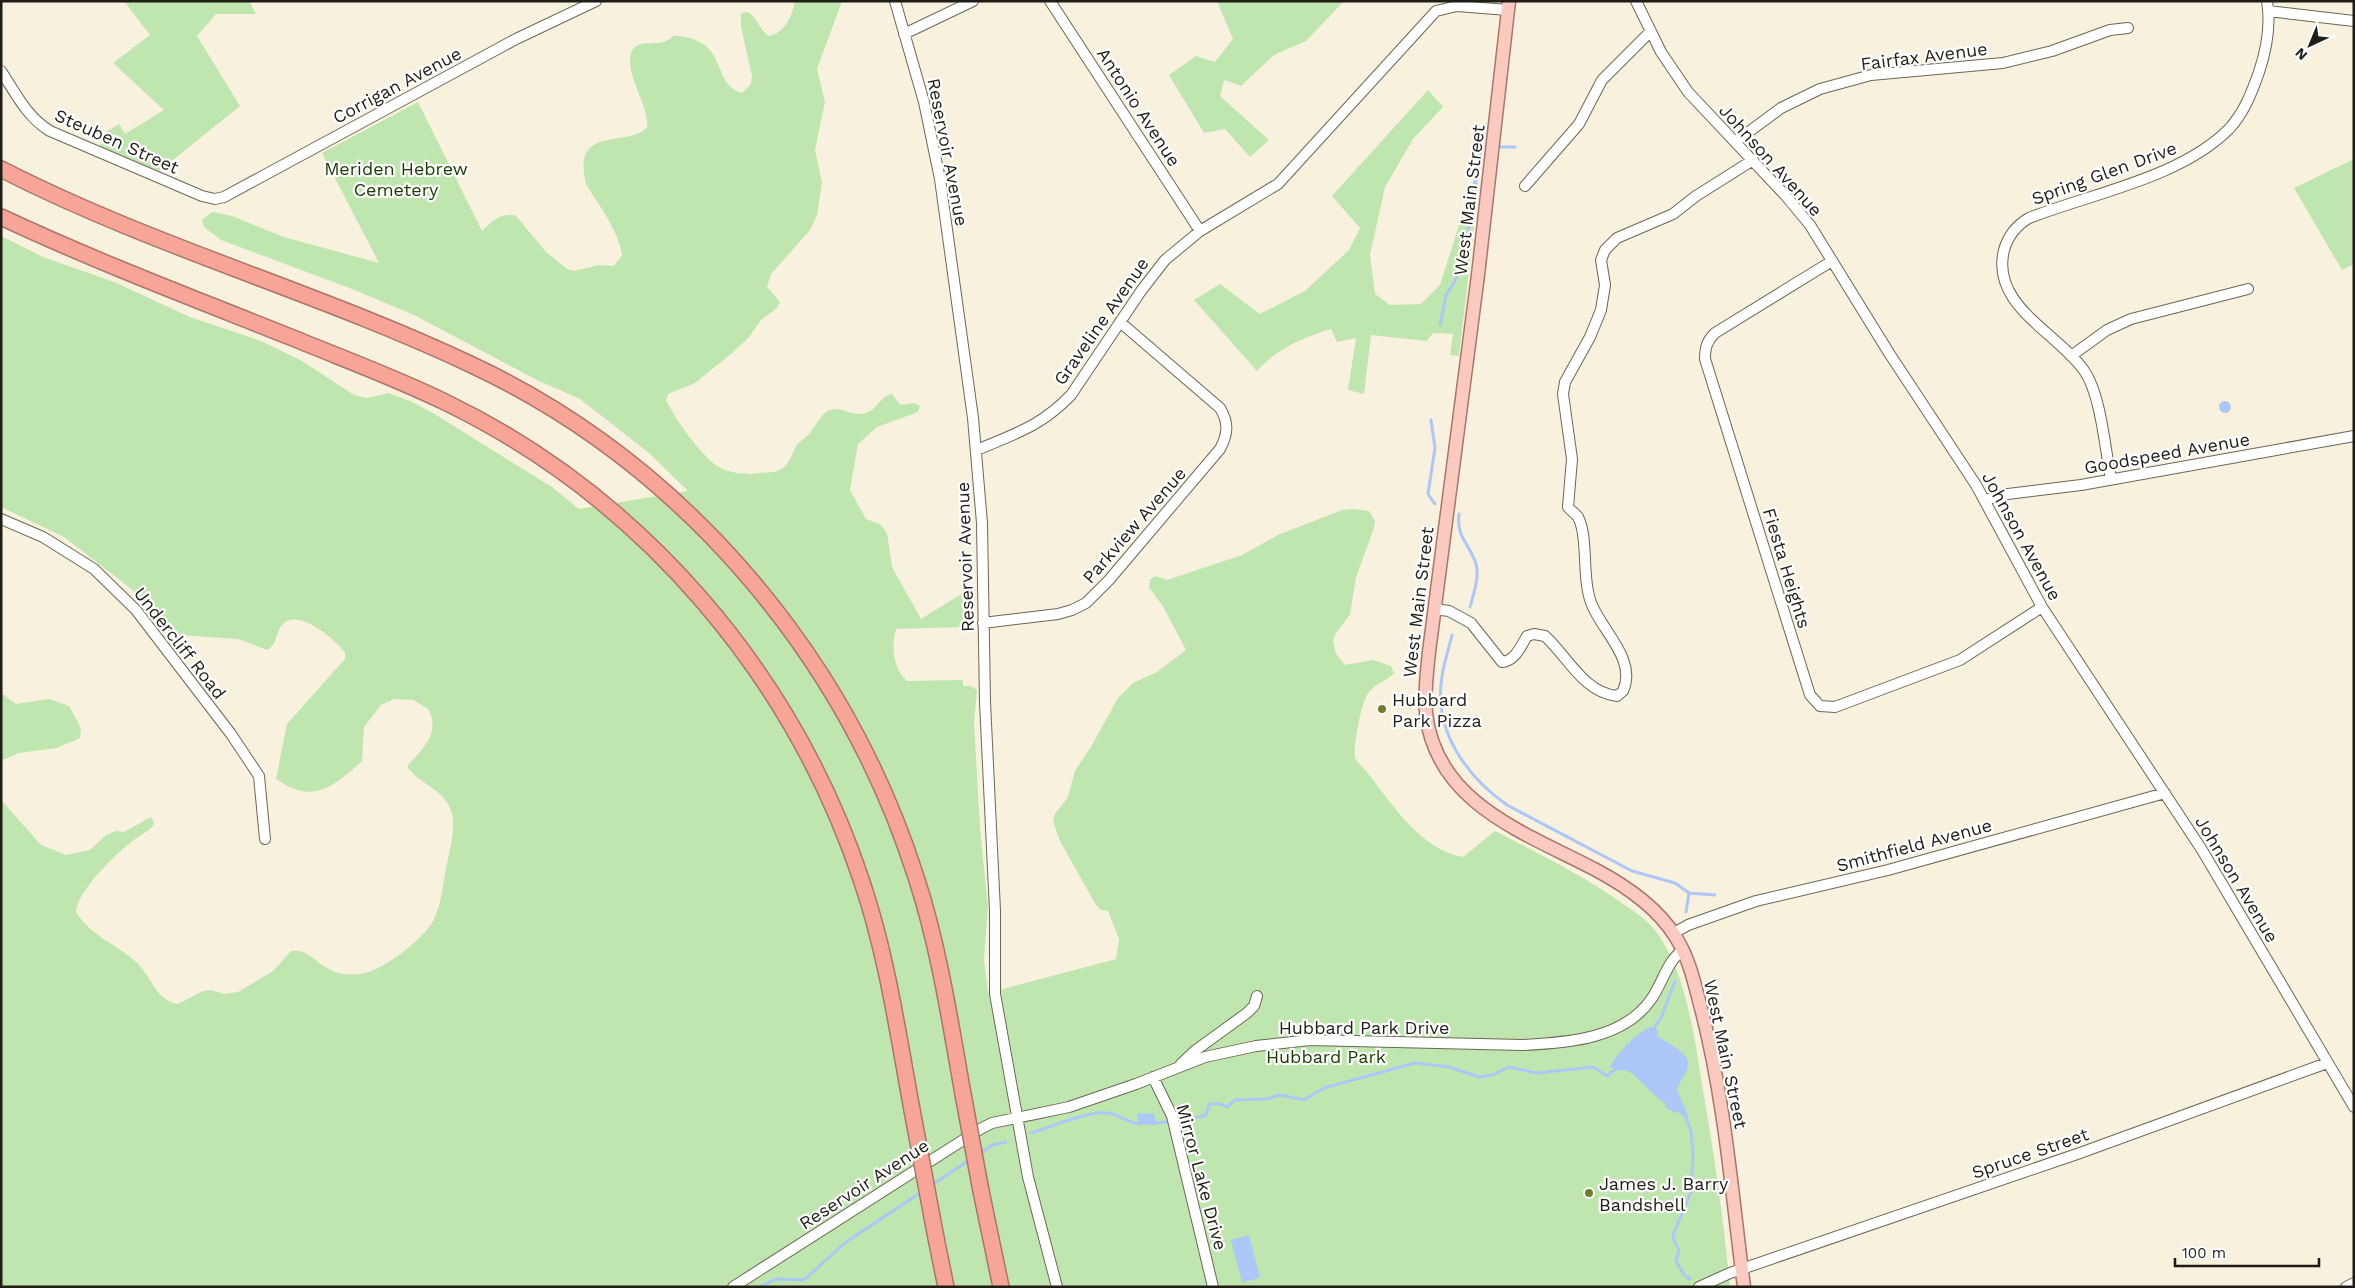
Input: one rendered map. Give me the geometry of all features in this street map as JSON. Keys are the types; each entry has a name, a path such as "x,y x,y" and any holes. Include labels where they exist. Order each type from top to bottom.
{"highway":[{"path":"1,169 96,212 414,339 485,371 544,404 595,437 650,479 697,521 749,577 798,640 845,714 880,784 908,852 928,918 1000,1287"},
{"path":"1,217 113,266 400,381 456,407 520,443 563,472 607,506 662,556 709,607 752,664 793,728 831,800 856,862 876,931 891,994 946,1287"}],"main road":[{"name":"West Main Street","path":"1508,6 1426,675 1426,714 1436,752 1455,784 1470,799 1486,812 1628,890 1662,919 1674,933 1683,950 1696,990 1717,1080 1744,1287"}],"street":[{"name":"Corrigan Avenue","path":"215,199 235,192 282,164 418,94 516,39 596,1"},
{"name":"Reservoir Avenue","path":"895,1 924,102 940,179 977,450 982,523 983,622 995,911 995,994 1028,1177 1057,1287"},
{"path":"904,34 973,1"},
{"name":"Antonio Avenue","path":"1050,1 1200,231"},
{"name":"Graveline Avenue","path":"977,450 1029,428 1058,408 1071,395 1120,322 1165,260 1200,231 1278,184 1444,1"},
{"name":"Johnson Avenue","path":"1636,1 1650,32 1688,92 1804,216 1889,353 1986,500 2042,606 2228,892 2354,1107"},
{"path":"1436,10 1457,6 1508,6"},
{"path":"2268,6 2354,21"},
{"name":"Spring Glen Drive","path":"2111,479 2093,388 2084,371 2071,356 2016,302 2004,279 2002,258 2012,233 2029,218 2165,171 2196,155 2229,128 2251,97 2264,55 2268,6"},
{"name":"Fairfax Avenue","path":"1735,142 1781,108 1820,89 1872,75 2003,63 2052,51 2110,30 2128,28"},
{"path":"1525,186 1579,124 1602,80 1650,32"},
{"name":"Steuben Street","path":"1,71 29,114 38,124 154,176 215,199"},
{"path":"1434,609 1449,611 1471,623 1502,662 1508,662 1513,657 1527,636 1534,634 1545,636 1596,691 1617,696 1623,691 1627,676 1623,659 1592,605 1587,590 1582,536 1578,516 1568,507 1572,459 1564,407 1565,382 1597,324 1605,285 1601,260 1605,250 1617,238 1673,214 1696,196 1753,160"},
{"name":"Fiesta Heights","path":"1832,260 1715,333 1710,338 1705,351 1705,359 1792,639 1814,702 1827,708 1835,707 1949,665 1972,653 2042,606"},
{"path":"2071,356 2106,330 2131,318 2248,289"},
{"name":"Parkview Avenue","path":"983,622 1058,614 1086,603 1109,580 1220,449 1226,438 1228,428 1226,418 1220,408 1120,322"},
{"name":"Goodspeed Avenue","path":"1986,500 2000,495 2111,479 2354,436"},
{"name":"Undercliff Road","path":"1,519 43,537 87,564 118,591 136,610 231,734 259,776 265,838"},
{"name":"Smithfield Avenue","path":"1674,933 1688,925 1756,902 1880,872 2165,794"},
{"name":"Hubbard Park Drive","path":"1017,1117 1060,1109 1229,1051 1282,1042 1345,1040 1522,1045 1545,1044 1591,1037 1616,1028 1637,1015 1651,999 1673,959 1683,950"},
{"path":"1176,1068 1196,1050 1247,1013 1257,996"},
{"name":"Spruce Street","path":"1699,1287 1730,1273 1742,1271 2114,1141 2327,1063"},
{"name":"Mirror Lake Drive","path":"1153,1077 1172,1116 1178,1136 1213,1287"},
{"name":"Reservoir Avenue","path":"733,1287 982,1128 1017,1117"},
{"path":"2346,1287 2354,1283"}],"green space":[{"path":"124,1 249,1 256,14 216,14 197,36 240,106 159,171 100,146 104,133 119,124 125,134 164,110 113,63 150,35"},
{"path":"795,1 842,1 817,69 825,102 815,150 822,182 817,215 810,230 771,274 767,287 780,302 777,308 761,320 749,337 732,353 695,383 668,394 666,400 675,417 710,460 726,470 748,474 772,472 781,469 788,462 797,445 809,434 823,415 830,410 838,409 856,414 867,413 884,398 892,394 900,405 914,403 920,406 918,412 877,427 858,444 850,490 866,519 880,524 887,533 892,567 921,619 963,593 963,627 896,629 894,657 902,676 907,681 963,680 963,686 971,686 977,690 974,722 980,828 988,907 984,959 988,993 1116,959 1119,939 1108,911 1101,910 1096,905 1060,841 1053,821 1055,814 1068,797 1075,771 1118,698 1133,683 1157,672 1186,650 1164,608 1149,587 1150,580 1155,576 1167,580 1242,555 1278,535 1342,510 1356,509 1369,511 1375,521 1374,528 1356,577 1350,614 1335,635 1333,641 1336,654 1345,665 1373,660 1391,666 1394,673 1372,689 1366,697 1358,724 1355,758 1410,826 1435,846 1448,853 1463,857 1495,831 1608,893 1636,913 1655,930 1675,967 1689,1010 1715,1167 1730,1287 1,1287 1,800 41,845 66,855 90,850 106,835 116,831 124,832 151,817 154,823 153,826 136,838 108,863 90,883 78,903 76,912 89,928 138,964 155,988 165,998 178,1004 203,991 211,990 224,994 238,992 273,971 291,951 307,954 331,970 346,974 369,972 401,954 428,929 436,914 452,841 453,822 451,810 442,797 408,768 408,765 428,740 432,725 428,709 413,700 394,699 381,705 364,727 362,761 332,785 312,792 301,791 289,787 276,779 287,724 345,659 345,652 316,627 298,620 290,620 280,627 273,645 267,650 238,639 178,635 164,630 147,605 130,588 64,537 1,507 1,236 43,257 114,282 190,317 261,341 302,361 354,395 367,398 389,393 412,402 552,487 579,509 688,491 649,453 580,399 539,381 414,315 352,289 221,240 204,227 202,220 212,212 232,216 284,237 379,263 322,153 418,102 482,231 501,216 516,216 546,252 567,269 574,271 599,265 614,266 622,255 620,245 607,218 586,184 584,165 587,152 594,145 604,141 628,137 639,133 647,127 647,118 630,65 630,56 634,48 642,44 663,42 673,36 691,39 704,44 712,52 725,80 732,88 742,93 751,84 752,76 741,27 741,13 748,12 769,36 775,34 787,23"},
{"path":"1217,1 1344,1 1306,41 1274,55 1241,86 1224,80 1220,96 1269,140 1250,157 1225,129 1204,133 1169,75 1196,56 1215,62 1233,39"},
{"path":"1428,90 1443,107 1413,139 1385,187 1370,255 1375,294 1390,305 1421,304 1440,285 1474,178 1479,185 1459,356 1450,355 1453,334 1433,333 1427,341 1371,335 1364,394 1348,390 1356,338 1337,342 1331,329 1282,350 1257,371 1194,300 1220,284 1260,314 1305,291 1349,250 1360,228 1332,196"},
{"path":"2354,159 2354,264 2342,270 2294,188"},
{"path":"1,693 16,704 49,699 69,706 81,728 80,738 57,748 18,753 1,761"}],"water":[{"path":"2225,401 2231,407 2225,413 2219,407"},
{"path":"1651,1027 1658,1030 1657,1036 1678,1049 1687,1058 1688,1068 1677,1090 1689,1118 1686,1119 1677,1111 1675,1113 1665,1107 1666,1104 1626,1070 1619,1071 1610,1067 1627,1044"},
{"path":"1137,1113 1154,1114 1157,1125 1138,1124"},
{"path":"1249,1235 1260,1278 1242,1282 1231,1240"}],"waterway":[{"path":"1440,325 1446,295 1455,281 1464,259 1481,147 1490,147"},
{"path":"1497,147 1515,147"},
{"path":"1431,420 1435,448 1428,494 1435,504"},
{"path":"1459,514 1461,535 1477,569 1476,586 1470,607"},
{"path":"1452,635 1442,676 1440,696 1442,715 1455,750 1478,780 1507,805 1632,871 1675,883 1689,893 1715,895"},
{"path":"1686,912 1689,893"},
{"path":"1652,1031 1662,1016 1675,981"},
{"path":"1154,1123 1188,1120 1206,1115 1209,1105 1218,1104 1227,1107 1235,1100 1266,1099 1280,1095 1304,1100 1324,1088 1415,1063 1449,1067 1479,1077 1493,1075 1508,1067 1537,1073 1593,1067 1607,1076 1617,1068"},
{"path":"1031,1133 1079,1117 1099,1113 1115,1115 1140,1124"},
{"path":"1685,1116 1691,1131 1693,1151 1691,1192 1673,1235 1679,1250 1676,1261 1684,1275 1690,1279"},
{"path":"978,1155 992,1145 1006,1142"},
{"path":"930,1186 971,1159"},
{"path":"760,1287 776,1279 804,1280 846,1242 923,1191"}],"place":[{"name":"Hubbard Park Pizza","path":"1382,709"},
{"name":"James J. Barry Bandshell","path":"1589,1193"}],"park label":[{"name":"Meriden Hebrew Cemetery","path":"396,178"},
{"name":"Hubbard Park","path":"1326,1056"}]}
